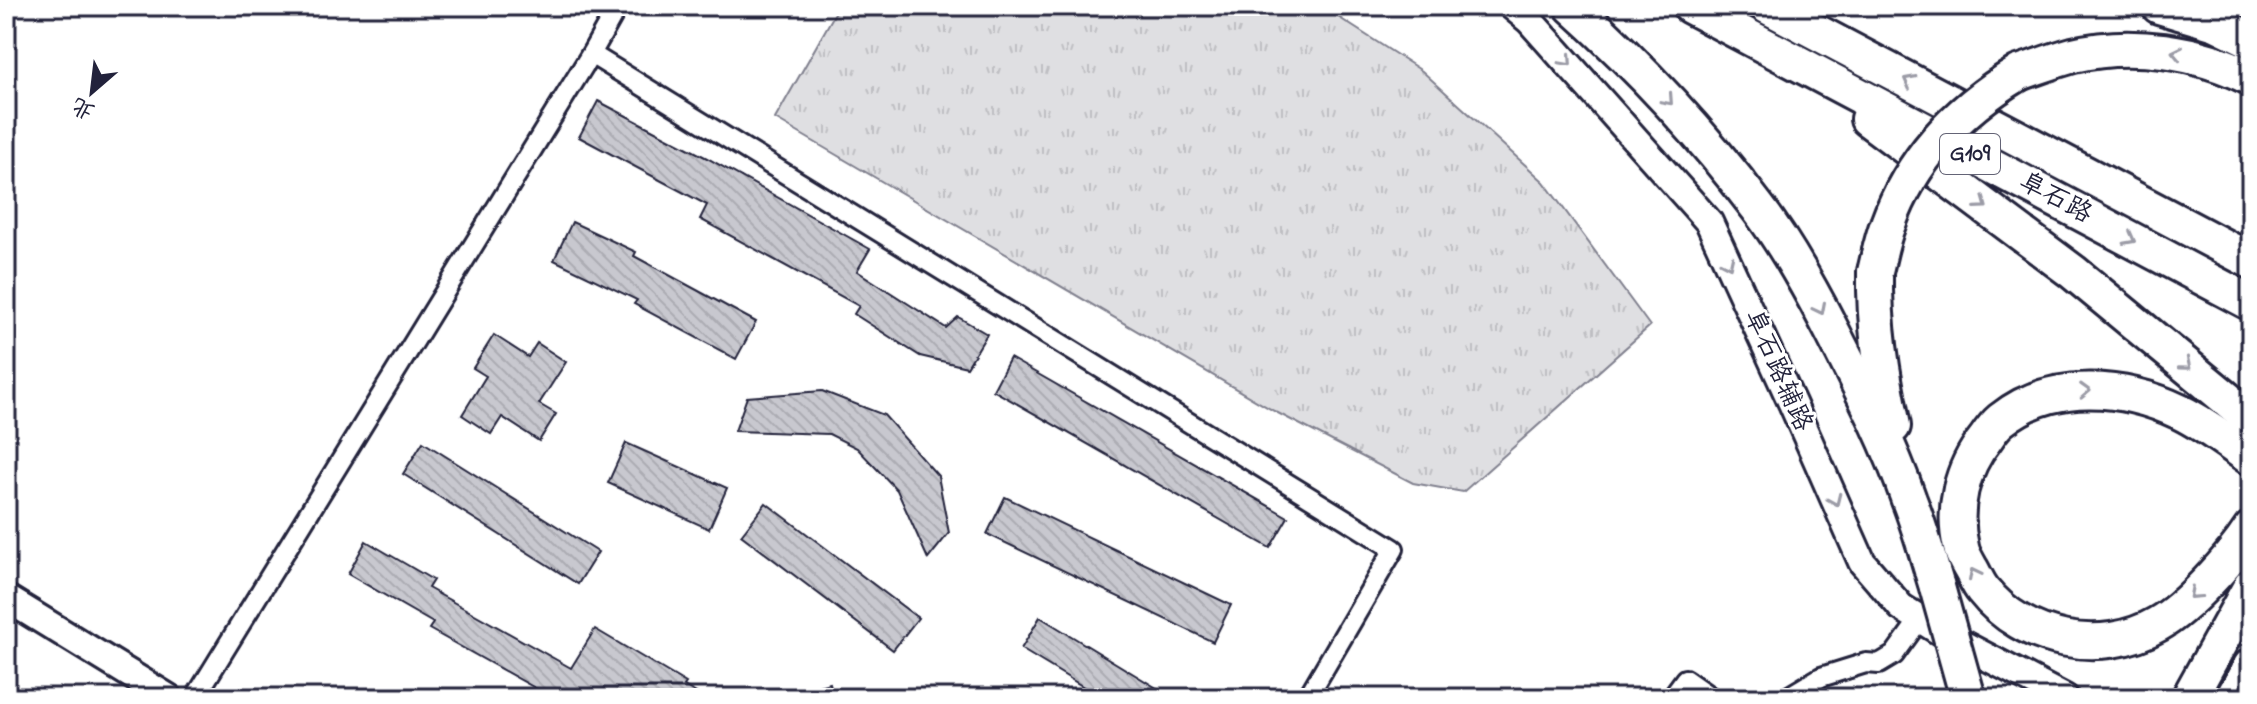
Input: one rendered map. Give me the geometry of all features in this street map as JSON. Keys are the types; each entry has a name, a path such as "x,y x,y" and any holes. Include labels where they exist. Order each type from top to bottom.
{"highway":[{"path":"1572,6 1663,95 1760,210 1811,290 1872,410 1909,499 1968,698"},
{"name":"阜石路","path":"1690,6 2251,303"},
{"name":"阜石路","path":"1767,6 2251,261"},
{"path":"2159,6 2216,23 2251,40"},
{"path":"1909,499 1881,369 1875,313 1875,272 1887,225 1906,183 1927,152 1959,116 1989,91 2019,73 2075,55 2158,49 2198,58 2251,78"},
{"path":"1785,56 2073,272 2251,419"},
{"path":"2249,533 2198,592 2159,624 2124,638 2088,643 2046,635 2010,617 1982,589 1961,549 1956,510 1962,481 1978,448 2000,421 2029,402 2065,391 2106,390 2144,398 2181,412 2251,458"},
{"path":"2189,698 2251,586"},
{"path":"2233,698 2251,666"}],"main road":[{"name":"阜石路辅路","path":"1512,6 1541,32 1709,222 1862,562 1901,607 1947,636 2065,698"},
{"path":"6,598 169,698"}],"street":[{"path":"195,698 618,6"},
{"path":"591,54 1394,549 1307,698"},
{"path":"1786,698 1821,677 1866,663 1879,664 1894,655 1920,619"},
{"path":"1671,698 1685,679 1712,698"}],"green space":[{"path":"839,6 1321,6 1422,71 1544,182 1650,326 1463,492 1413,483 1274,411 775,119"}],"building":[{"path":"598,101 870,249 857,271 946,328 958,317 987,334 967,367 920,356 854,314 859,306 700,219 707,205 579,137"},
{"path":"572,222 636,252 634,256 756,322 736,359 634,304 637,300 554,260"},
{"path":"494,335 528,357 537,343 566,362 539,404 556,414 539,441 502,417 491,434 462,415 486,376 473,368"},
{"path":"1010,358 1288,517 1270,548 993,390"},
{"path":"822,391 884,415 938,476 949,533 928,559 897,490 857,448 829,434 735,431 747,397"},
{"path":"423,442 598,552 578,584 403,474"},
{"path":"626,443 727,488 709,529 608,483"},
{"path":"1005,497 1231,605 1213,642 987,534"},
{"path":"766,503 918,618 893,650 741,535"},
{"path":"366,541 433,580 428,588 571,668 595,629 686,683 684,686 705,698 553,698 429,629 433,623 348,574"},
{"path":"1040,617 1173,698 1102,698 1021,649"},
{"path":"830,683 834,698 793,698 792,693"}]}
